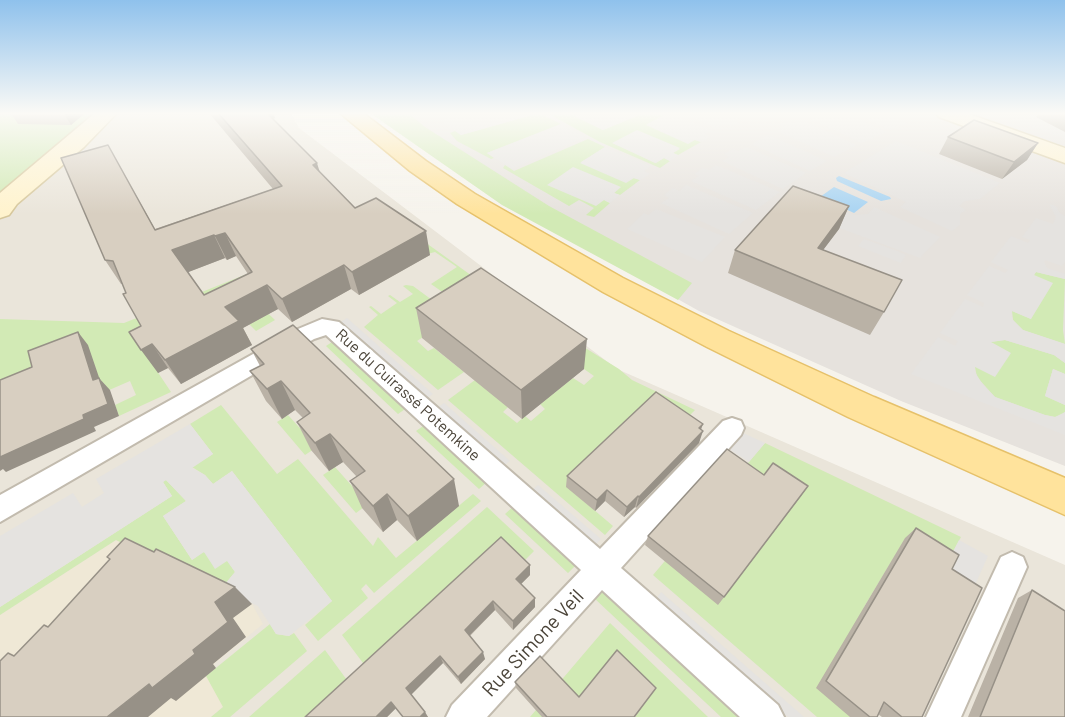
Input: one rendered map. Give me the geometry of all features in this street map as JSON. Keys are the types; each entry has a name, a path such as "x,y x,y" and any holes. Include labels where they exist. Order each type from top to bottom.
{"main road":[{"path":"392,146 466,199 613,285 718,339 861,407 1065,497"}],"street":[{"path":"0,210 8,200 69,146"},
{"path":"1039,146 1065,156"},
{"name":"Rue du Cuirassé Potemkine","path":"0,509 306,334 329,326 766,717"},
{"name":"Rue Simone Veil","path":"464,717 603,570 732,428"},
{"path":"943,717 1012,567"}],"shaded area":[{"path":"0,146 323,146 617,369 1065,565 1065,717 0,717"},
{"path":"427,146 1065,146 1065,466 901,401 699,311 549,227"},
{"path":"504,146 563,146 512,169 487,153"},
{"path":"620,146 680,148 673,153 678,155 670,161 664,158 656,163"},
{"path":"757,146 794,146 827,161 810,171"},
{"path":"811,146 854,146 834,157"},
{"path":"887,146 910,146 1000,183 980,199 965,201 959,206 966,210 960,214 960,225 952,231 900,207 906,202 844,173"},
{"path":"605,147 651,166 644,171 650,174 640,180 634,178 626,183 580,163"},
{"path":"746,147 806,173 783,189 722,161 729,157 724,154 733,149 738,151"},
{"path":"716,165 780,192 756,210 691,181 699,176 694,174 703,168 709,170"},
{"path":"573,167 621,187 614,193 620,195 610,203 604,200 596,206 547,185"},
{"path":"686,185 753,213 729,234 661,203 669,198 664,195 673,188 679,191"},
{"path":"799,195 855,215 868,214 874,207 940,237 920,258 786,208"},
{"path":"1049,204 1056,206 1065,216 1065,262 1062,266 1045,260 1044,262 1047,268 1065,274 1065,279 1036,272 1034,275 1053,283 1031,319 1012,311 1011,313 1013,320 1023,330 1065,344 1065,363 1054,355 1005,340 991,342 1011,353 995,377 975,367 975,372 983,385 995,397 1045,415 1055,417 1065,412 1065,435 911,374 938,337 955,346 958,341 940,333 965,299 983,307 984,303 967,295 989,266 1005,273 1008,270 991,262 1011,236 1028,243 1030,240 1022,237 1036,218 1053,224 1056,217"},
{"path":"656,209 725,237 702,262 627,229 644,213 648,215"},
{"path":"864,239 906,255 901,263 858,246"},
{"path":"347,318 433,394 427,398 341,322"},
{"path":"1053,369 1065,374 1065,405 1045,396"},
{"path":"444,403 510,461 503,466 437,408"},
{"path":"190,424 213,454 192,468 205,475 213,484 232,471 332,601 289,636 276,634 258,606 221,589 235,572 227,561 215,569 204,552 192,560 163,516 186,501 166,480 163,482 172,496 0,607 0,536 73,493 82,507 104,493 96,479"},
{"path":"743,433 765,443 749,462 729,449"},
{"path":"538,485 601,539 594,546 531,491"},
{"path":"116,540 252,604 263,624 214,664 223,707 211,717 0,717 0,615"},
{"path":"959,540 988,556 975,585 946,565"},
{"path":"661,592 804,717 788,717 655,600"}],"green space":[{"path":"0,146 59,146 0,198"},
{"path":"418,146 456,146 549,206 692,283 678,300 502,205"},
{"path":"467,146 504,146 487,153 494,158 491,159"},
{"path":"571,146 604,146 581,162 640,180 620,195 614,193 621,187 604,200 610,203 594,217 586,215 594,208 579,200 569,206 503,168 505,165 514,171"},
{"path":"610,146 620,146 655,163 664,158 670,161 660,168"},
{"path":"652,146 693,146 678,155 673,153 680,149"},
{"path":"390,217 486,286 619,369 632,380 695,410 681,424 567,487 613,526 605,535 448,400 475,380 508,407 503,412 517,423 525,416 531,421 545,409 540,404 573,378 584,385 594,376 480,296 472,305 417,341 428,351 434,348 464,372 438,390 364,327 378,315 369,307 371,306 381,314 397,303 388,296 400,302 413,294 403,286 406,285 413,286 447,311 458,303 431,284 457,267 435,252 254,300 275,320 256,331 235,310 147,356 171,392 119,416 115,405 136,395 130,381 63,410 0,397 0,319 124,323"},
{"path":"1036,272 1065,279 1063,330 1065,344 1023,330 1013,320 1012,311 1031,319"},
{"path":"335,340 408,407 398,414 326,346"},
{"path":"1005,340 1054,355 1065,363 1065,374 1053,369 1045,396 1065,405 1065,412 1062,415 1055,417 1045,415 995,397 977,377 975,367 1010,353 990,342"},
{"path":"221,405 277,474 298,459 373,546 378,537 396,558 473,494 481,501 374,593 366,584 361,589 368,598 318,641 305,625 332,601 232,471 213,484 205,475 192,467 213,454 190,424"},
{"path":"288,415 317,447 305,455 277,422"},
{"path":"426,424 488,481 479,489 416,431"},
{"path":"765,443 961,537 946,565 905,539 864,607 850,717 817,717 653,575"},
{"path":"335,467 368,504 356,513 323,475"},
{"path":"166,480 186,501 163,516 192,560 203,552 227,560 235,572 221,589 175,570 116,540 0,615 0,607 172,496 163,482"},
{"path":"515,505 578,563 568,573 505,514"},
{"path":"487,507 534,551 520,565 369,671 342,635"},
{"path":"604,587 746,717 721,717 594,598"},
{"path":"610,623 708,717 635,717 652,694 566,717 530,717"},
{"path":"270,624 276,634 289,636 294,633 307,651 230,717 211,717 223,707 206,676"},
{"path":"325,650 352,687 320,717 249,717"}],"water":[{"path":"839,176 891,199 881,201 837,181 836,178"},
{"path":"834,187 868,202 854,213 820,197"}],"building":[{"path":"109,146 155,230 282,186 247,146 300,146 317,163 313,165 355,208 376,198 426,231 352,272 344,265 282,299 267,285 225,307 239,321 165,360 152,344 141,350 129,332 141,326 123,294 126,293 113,261 105,260 61,158","holes":["225,233 252,272 204,295 172,250"]},
{"path":"973,146 1034,146 1014,162"},
{"path":"793,186 849,206 818,248 902,280 884,312 735,250"},
{"path":"481,268 587,339 521,390 416,308"},
{"path":"293,325 454,479 408,516 387,494 373,506 350,481 365,471 330,434 315,443 297,422 310,413 281,381 267,389 250,371 264,364 251,349"},
{"path":"78,332 93,380 99,378 108,404 83,415 84,419 0,457 0,380 32,367 28,351"},
{"path":"656,392 703,424 699,428 703,431 627,507 607,490 597,500 567,476"},
{"path":"727,449 764,475 773,463 808,486 724,597 648,536"},
{"path":"916,528 959,555 952,569 982,588 922,717 902,717 884,702 877,717 870,717 826,681"},
{"path":"501,537 530,565 516,579 535,598 513,621 493,601 465,630 483,652 458,677 440,656 406,688 425,712 420,717 403,717 391,702 376,717 305,717"},
{"path":"125,538 154,552 156,549 235,587 215,602 228,622 193,650 195,654 152,688 149,684 107,717 0,717 0,661 8,653 14,656 44,625 48,627 110,559 107,557"},
{"path":"1032,590 1065,611 1065,717 980,717"},
{"path":"617,650 656,688 634,717 547,717 515,682 540,656 579,697"}]}
